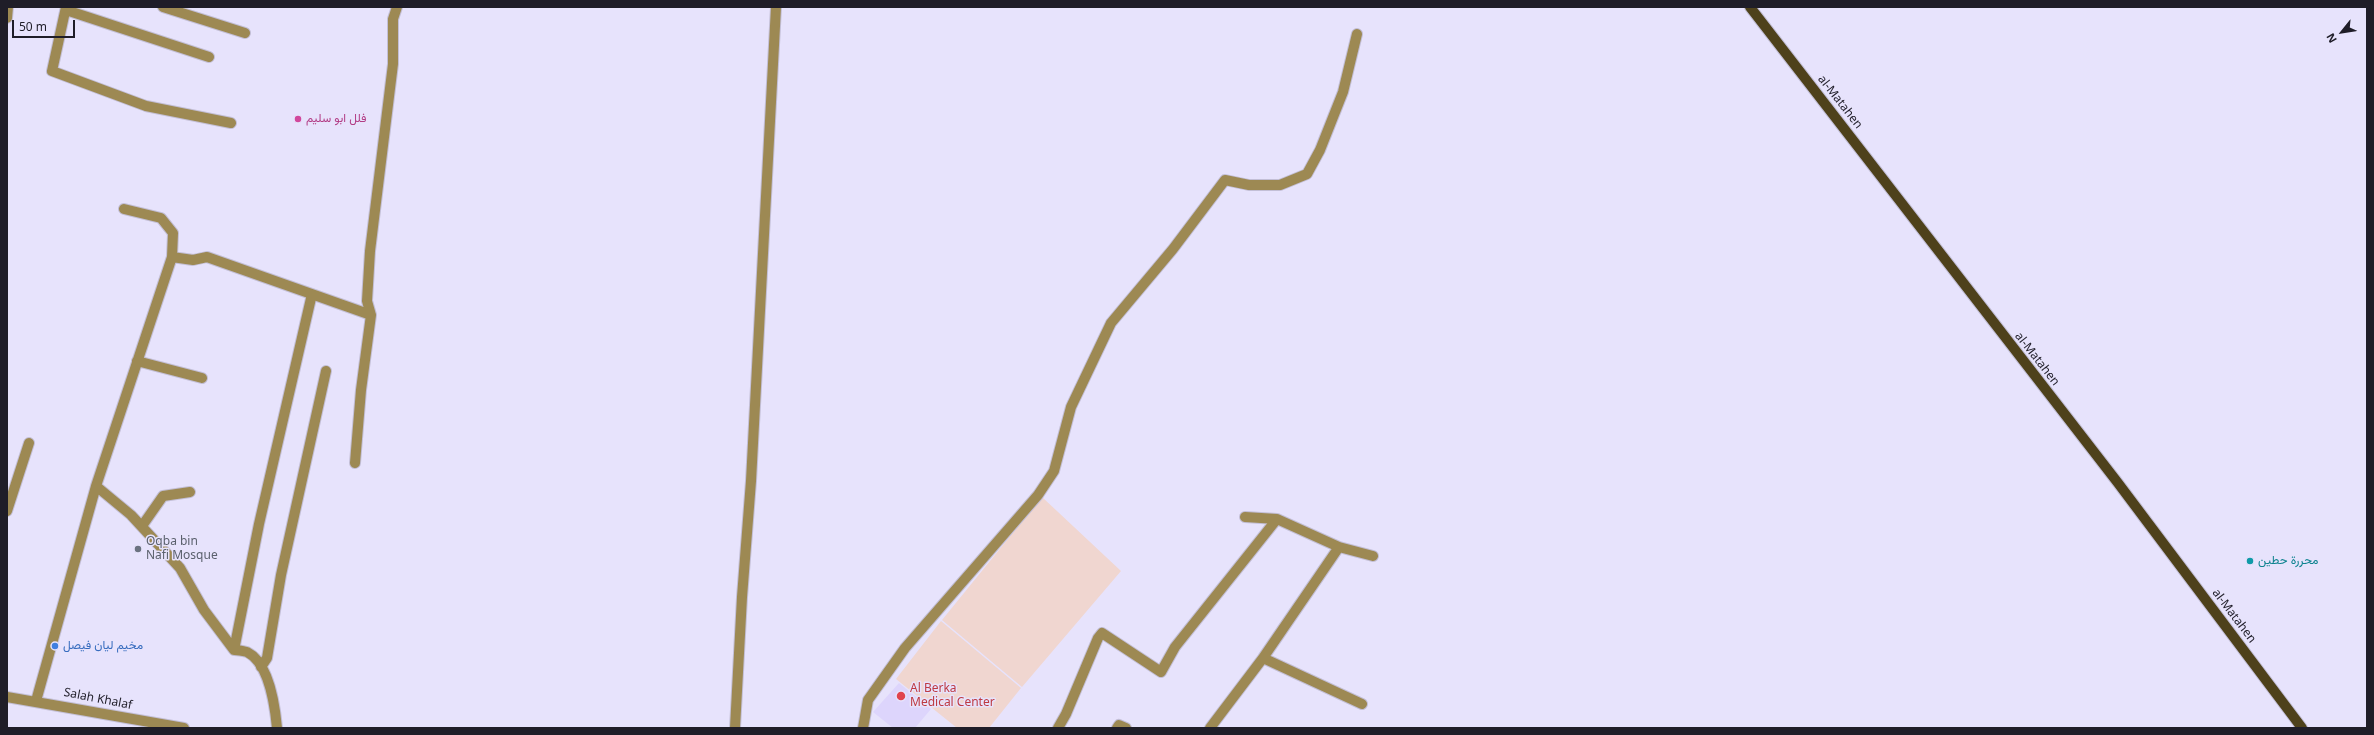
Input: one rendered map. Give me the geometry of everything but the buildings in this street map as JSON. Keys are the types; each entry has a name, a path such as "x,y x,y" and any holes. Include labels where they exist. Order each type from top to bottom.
{"main road":[{"name":"al-Matahen","path":"1750,7 2118,483 2302,728"}],"street":[{"path":"7,18 8,7"},
{"path":"163,7 246,33"},
{"path":"355,463 361,390 371,315 367,301 370,251 393,64 393,19 397,7"},
{"path":"735,728 742,597 751,481 776,7"},
{"path":"209,56 66,8 52,72 146,106 231,123"},
{"path":"863,728 868,700 906,648 1038,495 1054,471 1071,407 1108,329 1119,311 1173,249 1225,180 1249,185 1280,185 1307,174 1320,150 1343,92 1357,34"},
{"path":"36,701 96,486 172,257 173,233 162,218 124,209"},
{"path":"172,257 193,260 207,257 371,315"},
{"path":"234,650 259,524 312,294"},
{"path":"137,361 202,378"},
{"path":"261,667 267,658 281,575 326,370"},
{"path":"7,511 29,443"},
{"path":"96,486 142,526 180,568 204,610 234,650 247,652 261,667 274,698 277,728"},
{"path":"142,526 163,496 190,492"},
{"path":"1245,517 1277,519 1339,547 1373,556"},
{"path":"1058,728 1066,714 1098,638 1102,633 1161,672 1175,647 1277,519"},
{"path":"1210,728 1263,658 1339,547"},
{"path":"1263,658 1362,704"},
{"name":"Salah Khalaf","path":"7,697 184,728"},
{"path":"1117,728 1119,725 1126,728"}],"shaded area":[{"path":"1042,497 1121,571 1022,687 942,620"},
{"path":"941,621 1021,688 989,728 957,728 896,679"},
{"name":"Al Berka Medical Center","path":"899,683 931,709 915,728 893,728 873,712"}],"place":[{"name":"فلل ابو سليم","path":"298,119"},
{"name":"Oqba bin Nafi Mosque","path":"138,549"},
{"name":"محررة حطين","path":"2250,561"},
{"name":"مخيم ليان فيصل","path":"55,646"},
{"name":"Al Berka Medical Center","path":"901,696"}]}
